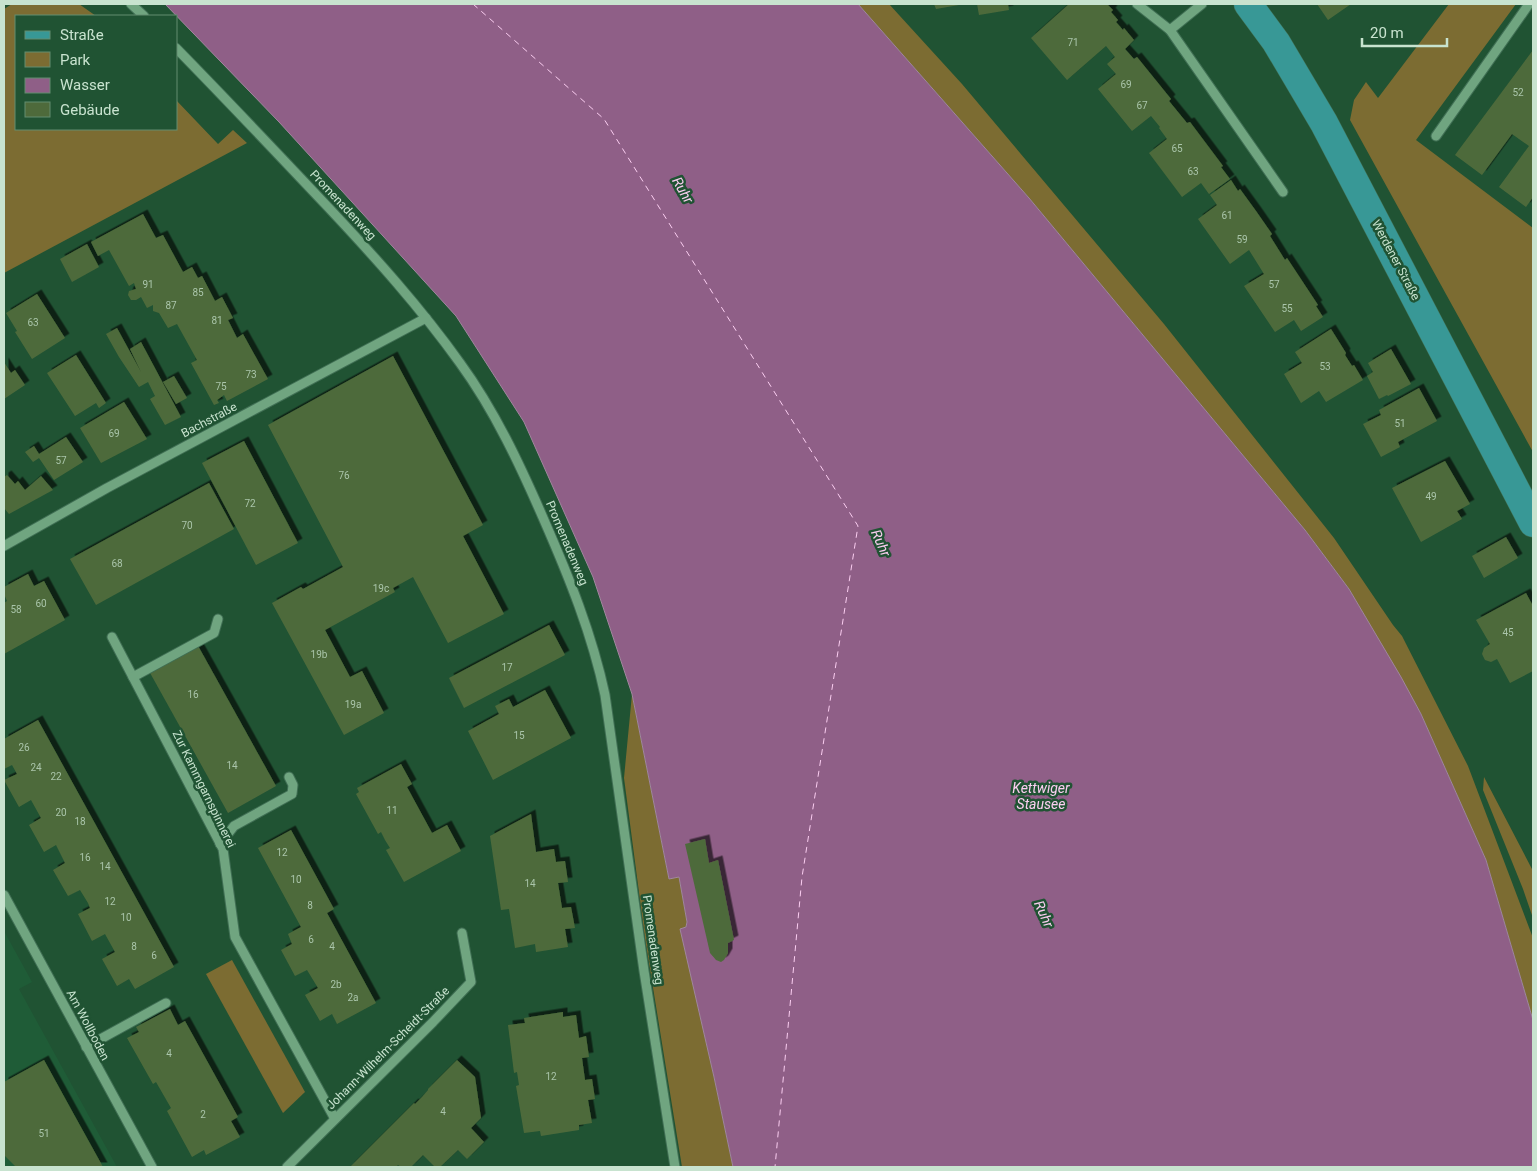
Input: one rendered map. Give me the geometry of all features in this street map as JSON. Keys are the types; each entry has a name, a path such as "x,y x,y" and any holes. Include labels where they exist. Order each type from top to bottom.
{"main road":[{"name":"Werdener Straße","path":"1248,4 1276,42 1324,123 1533,523"}],"street":[{"path":"131,4 143,15"},
{"path":"1137,4 1170,30 1283,192"},
{"path":"1170,30 1202,4"},
{"path":"1436,136 1529,4"},
{"name":"Promenadenweg","path":"178,50 362,243 426,318 461,364 493,414 516,459 571,584 599,666 616,765 644,971 675,1167"},
{"name":"Bachstraße","path":"4,546 426,318"},
{"path":"133,677 214,633 218,619"},
{"name":"Zur Kammgarnspinnerei","path":"112,636 223,849 235,937 335,1119"},
{"path":"220,844 234,826 292,794 293,785 289,776"},
{"name":"Am Wollboden","path":"4,895 152,1167"},
{"name":"Johann-Wilhelm-Scheidt-Straße","path":"287,1167 471,982 462,932"},
{"path":"86,1047 166,1003"}],"shaded area":[{"path":"4,931 32,982 19,989 117,1167 4,1167"}],"green space":[{"path":"12,4 79,4 95,15 15,15 15,130 178,130 178,102 218,144 233,130 247,143 4,273 4,9"},
{"path":"858,4 889,4 962,84 1164,324 1334,538 1402,636 1468,766 1533,938 1533,1020 1486,860 1421,714 1349,589 1305,530 1029,198"},
{"path":"1449,4 1516,4 1416,140 1533,228 1533,452 1350,120 1354,100 1366,82 1378,98"},
{"path":"632,694 669,879 679,876 687,922 686,927 681,930 733,1167 682,1167 645,938 624,778"},
{"path":"1484,777 1533,871 1533,918 1483,790"},
{"path":"232,960 305,1092 283,1113 206,974"}],"water":[{"name":"Kettwiger Stausee","path":"165,4 858,4 1029,198 1305,530 1349,589 1401,677 1421,714 1486,860 1533,1020 1533,1167 733,1167 680,929 686,927 687,922 679,877 669,879 632,694 593,577 524,422 456,316 279,122 178,17 178,15 176,15"}],"building":[{"path":"934,4 959,4 959,5 936,9"},
{"path":"977,4 1008,4 1009,10 979,15"},
{"path":"1069,4 1107,4 1113,10 1111,12 1118,20 1116,22 1134,40 1125,49 1134,59 1137,57 1171,99 1169,101 1187,123 1190,122 1223,166 1221,167 1230,179 1209,194 1201,183 1182,197 1149,153 1167,139 1160,127 1151,116 1132,131 1098,89 1116,74 1107,64 1115,57 1106,46 1067,80 1031,38"},
{"path":"1317,4 1351,4 1328,20"},
{"path":"1533,50 1533,197 1526,207 1499,187 1529,146 1512,134 1482,175 1455,155"},
{"path":"1231,180 1256,211 1272,234 1270,236 1285,260 1287,258 1318,305 1316,306 1323,317 1301,331 1294,320 1275,332 1244,286 1264,274 1249,250 1230,264 1198,219 1217,205 1210,195"},
{"path":"143,214 156,238 163,235 183,272 192,267 198,278 202,276 215,301 222,297 233,318 228,320 237,338 243,334 268,379 227,401 224,395 217,400 219,403 214,405 191,363 197,360 177,324 168,328 159,313 153,311 153,305 147,308 141,297 131,300 128,295 129,291 136,289 134,283 129,286 109,250 98,256 91,242"},
{"path":"87,244 99,267 72,282 60,259"},
{"path":"37,294 65,338 32,359 15,332 17,331 6,313"},
{"path":"117,328 141,372 130,349 141,342 181,417 165,425 150,399 155,396 148,382 139,387 106,334"},
{"path":"1331,329 1346,353 1345,355 1363,380 1326,402 1319,391 1301,403 1284,374 1302,363 1295,352"},
{"path":"1391,349 1411,384 1379,399 1367,376 1373,372 1368,363"},
{"path":"76,355 106,403 99,408 96,403 75,416 47,373"},
{"path":"393,356 483,525 463,536 504,614 448,643 413,577 393,588 395,592 325,630 350,677 362,671 384,713 344,735 272,603 301,587 303,589 343,567 268,425"},
{"path":"4,362 11,373 15,370 25,385 4,399"},
{"path":"174,376 187,398 176,404 163,382"},
{"path":"1419,388 1437,421 1398,442 1400,447 1381,457 1363,424 1381,415 1379,410"},
{"path":"124,402 147,439 101,463 80,428"},
{"path":"66,437 83,462 54,480 39,458 33,462 25,452 34,446 39,454"},
{"path":"244,441 298,543 256,565 202,463"},
{"path":"1445,461 1470,504 1457,511 1462,519 1421,542 1392,488"},
{"path":"7,475 15,484 18,481 25,490 41,476 53,490 9,514 4,508 4,477"},
{"path":"209,483 234,529 96,605 70,559"},
{"path":"1506,537 1518,558 1484,578 1472,556"},
{"path":"28,574 34,586 44,581 65,620 4,654 4,603 7,601 4,587"},
{"path":"1526,593 1533,606 1533,671 1510,683 1497,659 1491,662 1485,660 1482,654 1484,648 1490,644 1476,620"},
{"path":"549,625 565,655 464,708 449,678"},
{"path":"197,644 276,786 228,813 149,671"},
{"path":"545,690 571,738 493,780 468,731 499,714 495,706 509,699 513,707"},
{"path":"38,720 174,967 135,989 129,979 117,986 102,959 115,952 105,934 92,941 78,914 90,908 88,903 80,890 68,896 53,870 65,863 56,845 44,852 29,825 41,818 31,800 19,807 4,780 17,774 12,765 4,769 4,739"},
{"path":"401,764 412,784 407,787 432,833 447,825 461,851 404,882 386,850 390,848 381,832 378,834 356,794 359,792 357,788"},
{"path":"531,814 536,852 554,849 556,862 565,861 568,882 558,883 562,908 571,907 575,928 565,929 568,947 536,952 535,944 515,948 509,909 501,910 490,836"},
{"path":"291,830 334,909 327,913 376,1003 337,1024 332,1014 320,1021 305,995 318,988 307,970 295,976 281,950 292,944 288,934 301,927 258,848"},
{"path":"705,839 709,863 718,860 734,940 728,943 728,953 721,962 716,960 710,953 685,844"},
{"path":"170,1009 178,1025 185,1021 238,1117 231,1121 240,1137 206,1155 204,1150 192,1157 167,1111 171,1108 156,1082 153,1084 127,1038 139,1032 136,1027"},
{"path":"563,1012 563,1017 576,1015 579,1038 586,1036 589,1057 582,1058 585,1080 592,1079 595,1099 588,1100 592,1123 579,1125 579,1130 541,1136 540,1131 524,1133 516,1086 519,1085 517,1072 514,1073 508,1025 525,1023 524,1018"},
{"path":"44,1060 103,1167 16,1167 4,1155 4,1082"},
{"path":"457,1060 475,1077 481,1118 471,1128 484,1142 467,1159 458,1150 440,1167 435,1167 423,1155 411,1167 401,1167 398,1165 396,1167 350,1167 422,1097"}],"ferry route":[{"path":"473,4 604,119 858,526 802,877 775,1167"}],"water label":[{"name":"Ruhr","path":"683,190"},
{"name":"Ruhr","path":"881,543"},
{"name":"Ruhr","path":"1044,914"}]}
